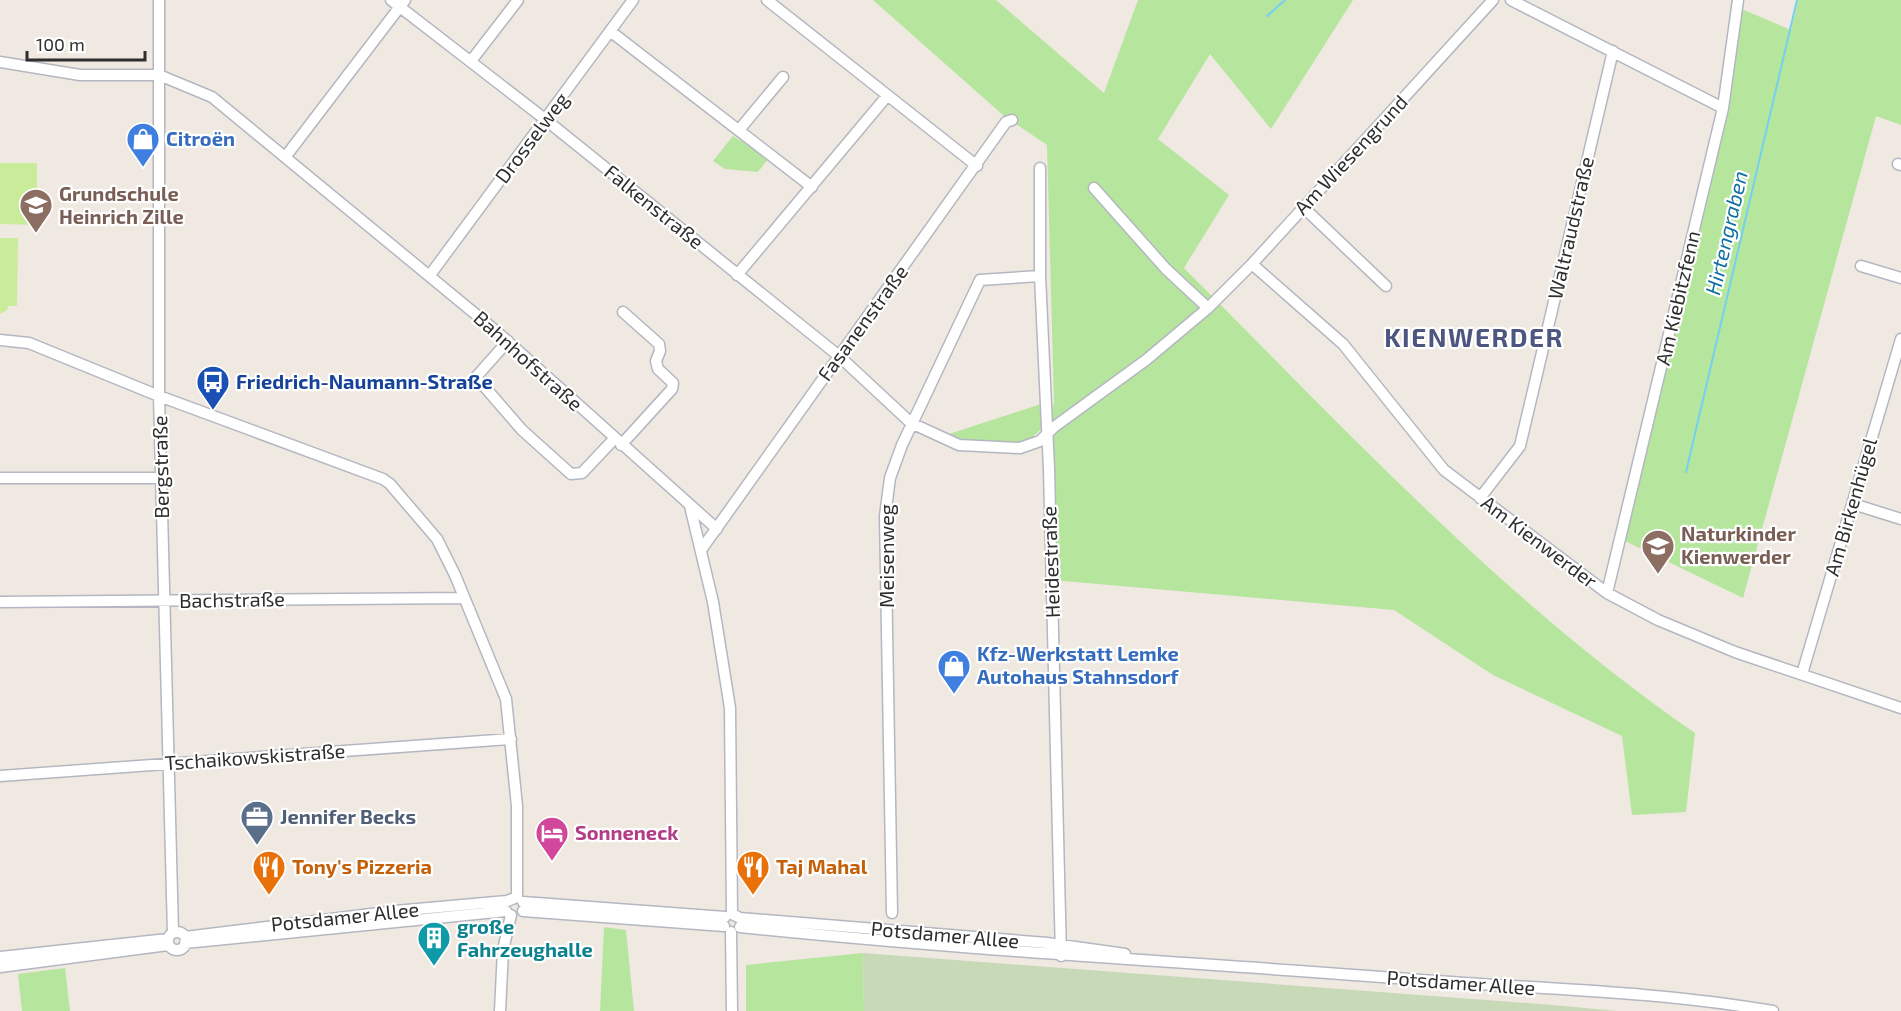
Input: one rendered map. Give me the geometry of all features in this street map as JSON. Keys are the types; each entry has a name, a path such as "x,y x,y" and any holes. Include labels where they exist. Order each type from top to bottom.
{"street":[{"name":"Bergstraße","path":"159,0 159,396 170,939"},
{"path":"471,61 518,0"},
{"name":"Drosselweg","path":"430,275 633,0"},
{"path":"767,0 977,166"},
{"name":"Am Wiesengrund","path":"1047,435 1054,427 1146,360 1208,308 1252,264 1493,0"},
{"path":"1511,0 1723,108"},
{"name":"Am Kiebitzfenn","path":"1607,593 1723,108 1738,0"},
{"path":"286,156 399,2"},
{"name":"Falkenstraße","path":"399,2 839,356 911,423 959,445 973,448 1033,446 1047,435"},
{"path":"610,31 812,187"},
{"name":"Waltraudstraße","path":"1480,498 1520,446 1613,51"},
{"name":"Bahnhofstraße","path":"0,62 80,75 159,75 212,97 508,341 690,506"},
{"path":"739,130 783,77"},
{"path":"737,275 887,96"},
{"name":"Fasanenstraße","path":"701,550 977,166 1006,122 1012,120"},
{"name":"Heidestraße","path":"1040,168 1040,276 1047,435 1061,950"},
{"path":"1094,188 1167,269 1208,308"},
{"path":"1303,207 1386,286"},
{"name":"Am Kienwerder","path":"1252,264 1343,344 1444,470 1607,593 1688,633 1901,708"},
{"path":"1861,266 1901,278"},
{"name":"Meisenweg","path":"892,913 885,516 890,478 911,423 980,280 1040,276"},
{"path":"508,341 476,377 522,430 571,474 582,473 672,389 673,383 658,369 656,361 660,351 659,344 623,312"},
{"name":"Am Birkenhügel","path":"1802,674 1856,505 1901,339"},
{"path":"0,340 29,343 159,396 384,479 437,539 506,699 517,806 515,906 503,950 500,1011"},
{"path":"0,478 161,478"},
{"path":"1856,505 1901,519"},
{"path":"690,506 717,529"},
{"path":"690,506 713,602 730,708 732,1011"},
{"name":"Bachstraße","path":"0,602 464,598"},
{"name":"Tschaikowskistraße","path":"0,776 511,739"},
{"name":"Potsdamer Allee","path":"170,939 177,950 185,940 395,910 515,906 1061,950 1105,950 1149,959 1674,999 1773,1011"},
{"path":"0,967 159,948 179,932 185,940"},
{"path":"0,957 170,939"}],"green space":[{"path":"873,0 996,0 1104,93 1138,0 1353,0 1271,129 1210,54 1158,139 1229,195 1184,268 1367,452 1493,571 1625,682 1695,733 1686,812 1632,815 1622,736 1493,675 1394,610 1052,580 1047,435 1054,402 1047,145 1004,116"},
{"path":"1798,0 1901,0 1901,125 1876,116 1743,598 1623,540 1739,8 1791,30"},
{"path":"733,136 768,159 758,172 725,169 713,161"},
{"path":"0,163 37,163 37,225 0,224"},
{"path":"0,238 18,238 17,306 8,306 7,310 0,314"},
{"path":"1044,403 1044,426 1026,444 973,446 943,436"},
{"path":"604,927 626,930 634,1011 600,1011"},
{"path":"863,953 864,1011 746,1011 746,965"},
{"path":"863,953 1553,1005 1617,1011 864,1011"},
{"path":"65,968 70,1011 22,1011 18,974"}],"waterway":[{"path":"1267,16 1285,0"},
{"name":"Hirtengraben","path":"1686,472 1797,0"}],"place":[{"name":"Citroën","path":"143,168"},
{"name":"Grundschule Heinrich Zille","path":"36,234"},
{"name":"Friedrich-Naumann-Straße","path":"213,411"},
{"name":"Naturkinder Kienwerder","path":"1658,575"},
{"name":"Kfz-Werkstatt Lemke Autohaus Stahnsdorf","path":"954,695"},
{"name":"Jennifer Becks","path":"257,846"},
{"name":"Sonneneck","path":"552,862"},
{"name":"Tony's Pizzeria","path":"269,896"},
{"name":"Taj Mahal","path":"753,896"},
{"name":"große Fahrzeughalle","path":"434,967"}],"district":[{"name":"KIENWERDER","path":"1474,338"}]}
